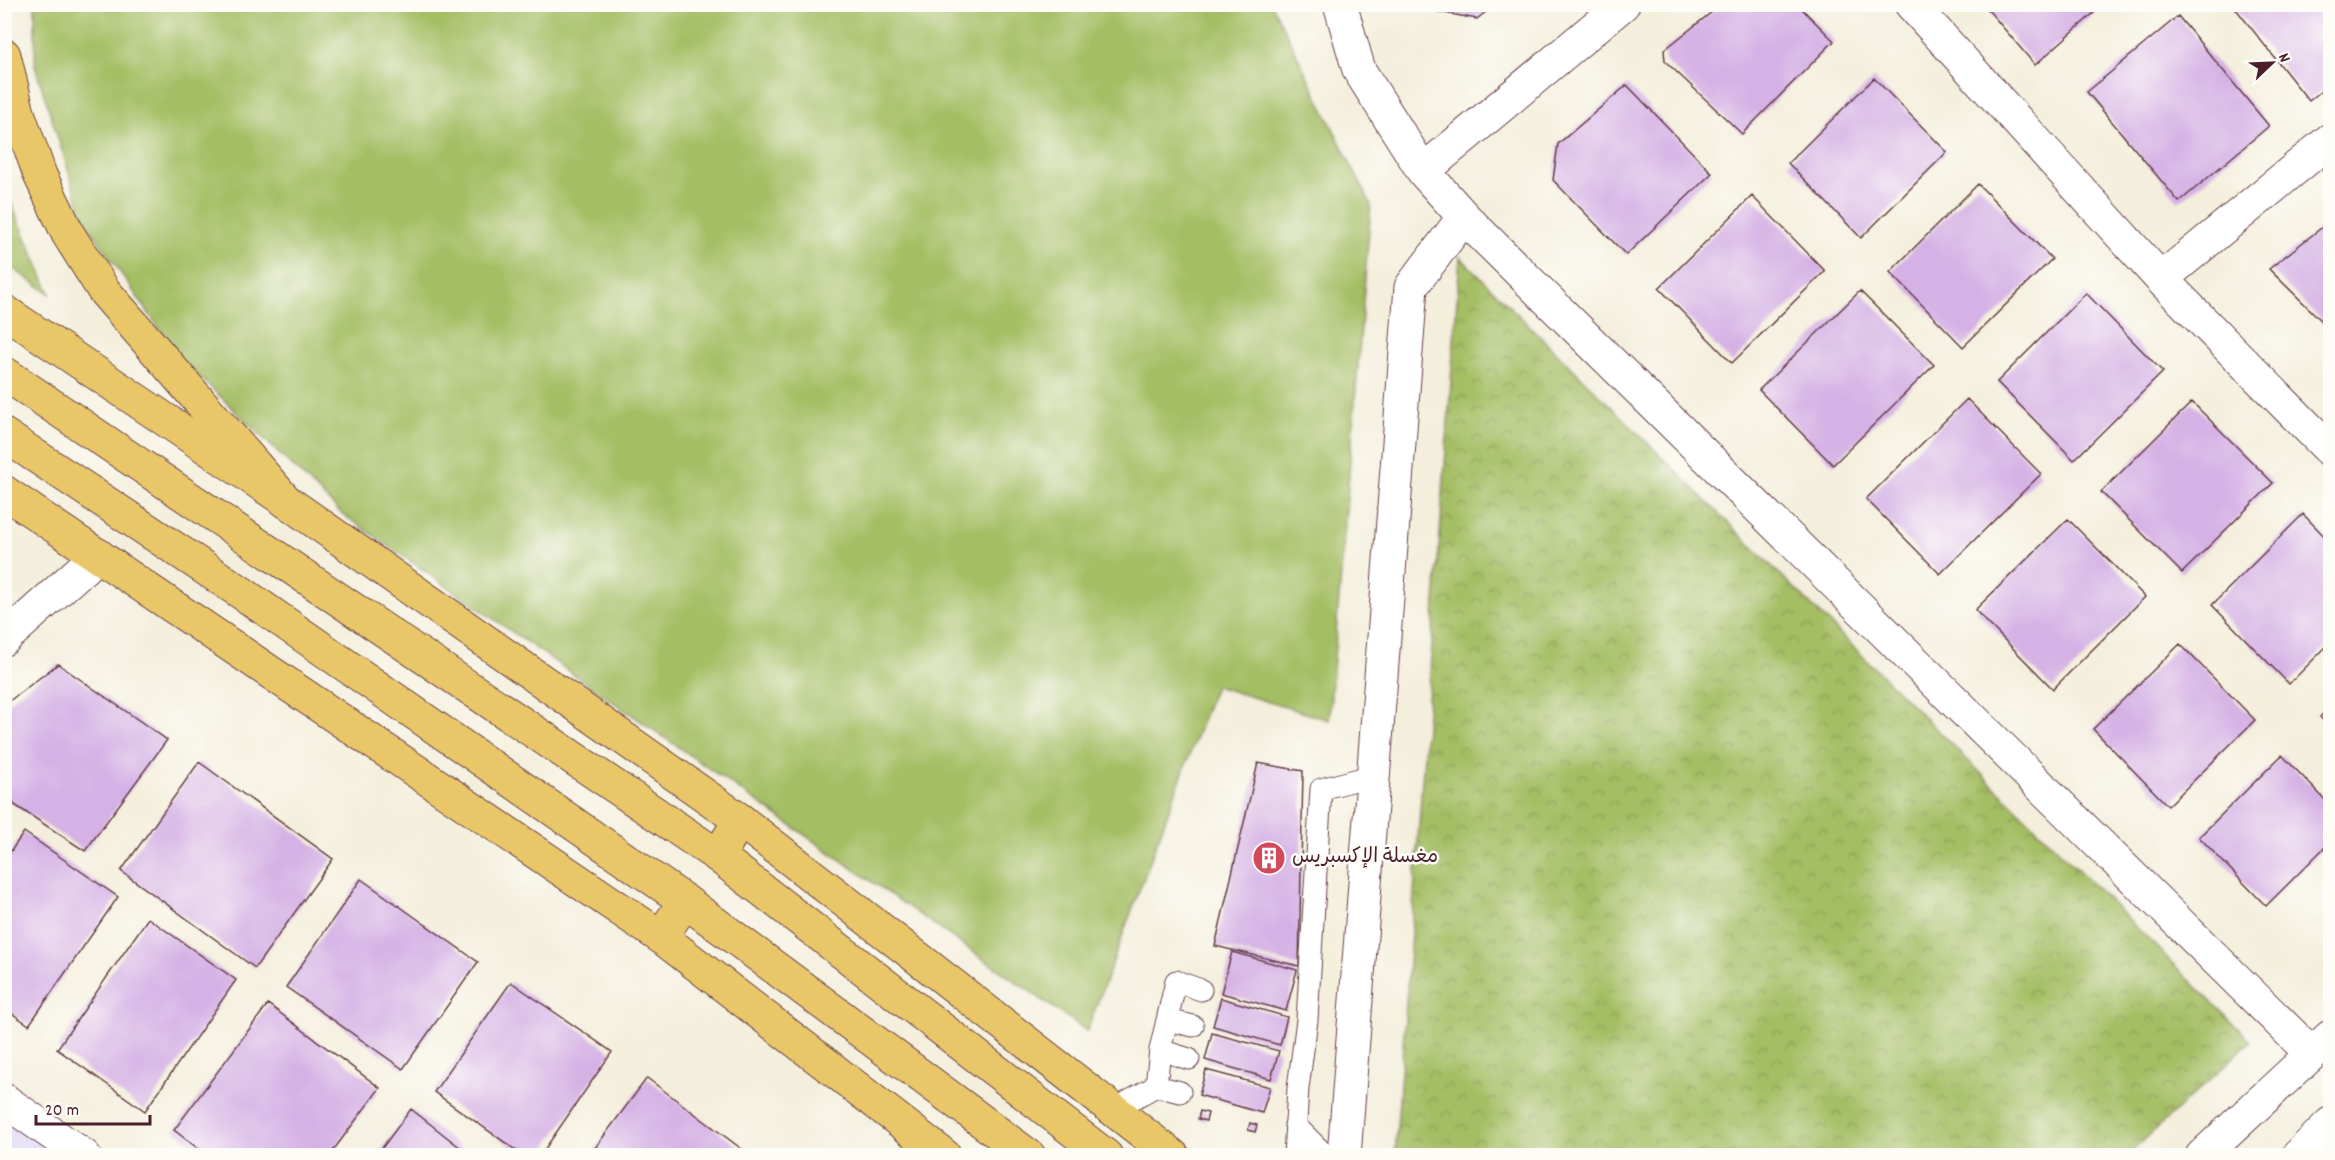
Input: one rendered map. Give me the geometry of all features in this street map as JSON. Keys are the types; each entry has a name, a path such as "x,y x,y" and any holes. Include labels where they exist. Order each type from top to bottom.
{"main road":[{"path":"4,55 18,112 40,175 68,234 104,291 286,501"},
{"path":"4,311 286,501 740,820 1173,1155"},
{"path":"4,373 263,546 718,856 1106,1155"},
{"path":"4,435 240,591 685,901 1029,1155"},
{"path":"4,492 661,937 945,1155"},
{"path":"718,856 740,820"},
{"path":"661,937 685,901"}],"street":[{"path":"1340,4 1359,70 1423,171 1464,217 2321,1046 2202,1155"},
{"path":"1423,171 1623,4"},
{"path":"1911,4 2161,279 2331,450"},
{"path":"2161,279 2331,140"},
{"path":"1344,1155 1411,287 1464,217"},
{"path":"4,639 98,555"},
{"path":"4,1100 84,1155"},
{"path":"2298,1155 2331,1124"}],"lane":[{"path":"1294,1155 1298,1088 1307,1020 1320,789 1374,775"},
{"path":"1156,1086 1160,1050 1176,981 1201,990"},
{"path":"1167,1020 1193,1026"},
{"path":"1160,1050 1189,1059"},
{"path":"1115,1108 1156,1086 1180,1092"},
{"path":"1295,1125 1326,1155"}],"shaded area":[{"path":"5,1118 59,1155 5,1155"}],"green space":[{"path":"35,5 1272,5 1371,205 1329,720 1215,686 1087,1031 341,513 179,357 84,220 35,66"},
{"path":"5,188 50,294 5,263"},
{"path":"1460,257 2251,1041 2128,1155 1395,1155"}],"building":[{"path":"1722,4 1797,4 1834,41 1742,134 1665,61 1664,50"},
{"path":"1983,4 2104,4 2035,65"},
{"path":"2232,4 2330,4 2330,84 2309,101"},
{"path":"1418,5 1494,5 1477,19 1419,8"},
{"path":"2178,16 2269,126 2179,202 2087,92"},
{"path":"1874,78 1947,152 1861,238 1788,163"},
{"path":"1627,85 1712,173 1626,255 1553,180 1558,144"},
{"path":"1978,184 2052,259 1963,347 1890,272"},
{"path":"1752,196 1825,271 1732,363 1659,288"},
{"path":"2330,221 2330,329 2269,269"},
{"path":"1860,291 1934,365 1833,465 1759,390"},
{"path":"2086,293 2163,372 2074,460 1997,382"},
{"path":"1967,399 2041,474 1940,574 1866,499"},
{"path":"2192,402 2273,483 2182,573 2101,492"},
{"path":"2303,514 2330,542 2330,643 2289,684 2212,605"},
{"path":"2068,519 2145,597 2053,689 1975,610"},
{"path":"2180,644 2255,720 2168,806 2093,729"},
{"path":"58,664 167,740 85,851 4,798 4,705"},
{"path":"2330,706 2330,728 2320,717"},
{"path":"2282,755 2330,805 2330,842 2266,906 2199,837"},
{"path":"199,762 333,859 255,968 121,871"},
{"name":"مغسلة الإكسبريس","path":"1258,763 1303,771 1299,966 1215,946"},
{"path":"24,832 118,897 29,1025 4,1008 4,861"},
{"path":"361,879 478,962 403,1069 286,987"},
{"path":"148,918 236,980 145,1111 57,1049"},
{"path":"1232,952 1297,970 1286,1011 1221,993"},
{"path":"511,982 612,1052 540,1156 524,1156 434,1092"},
{"path":"1221,998 1287,1017 1280,1045 1213,1026"},
{"path":"268,1004 380,1088 329,1156 208,1156 174,1130"},
{"path":"1212,1033 1279,1051 1271,1079 1205,1060"},
{"path":"1206,1070 1270,1087 1262,1113 1199,1095"},
{"path":"647,1078 751,1156 589,1156"},
{"path":"411,1109 471,1156 376,1156"},
{"path":"1200,1111 1208,1113 1206,1121 1198,1119"},
{"path":"1250,1123 1257,1125 1255,1132 1248,1130"}],"place":[{"name":"مغسلة الإكسبريس","path":"1269,858"}]}
